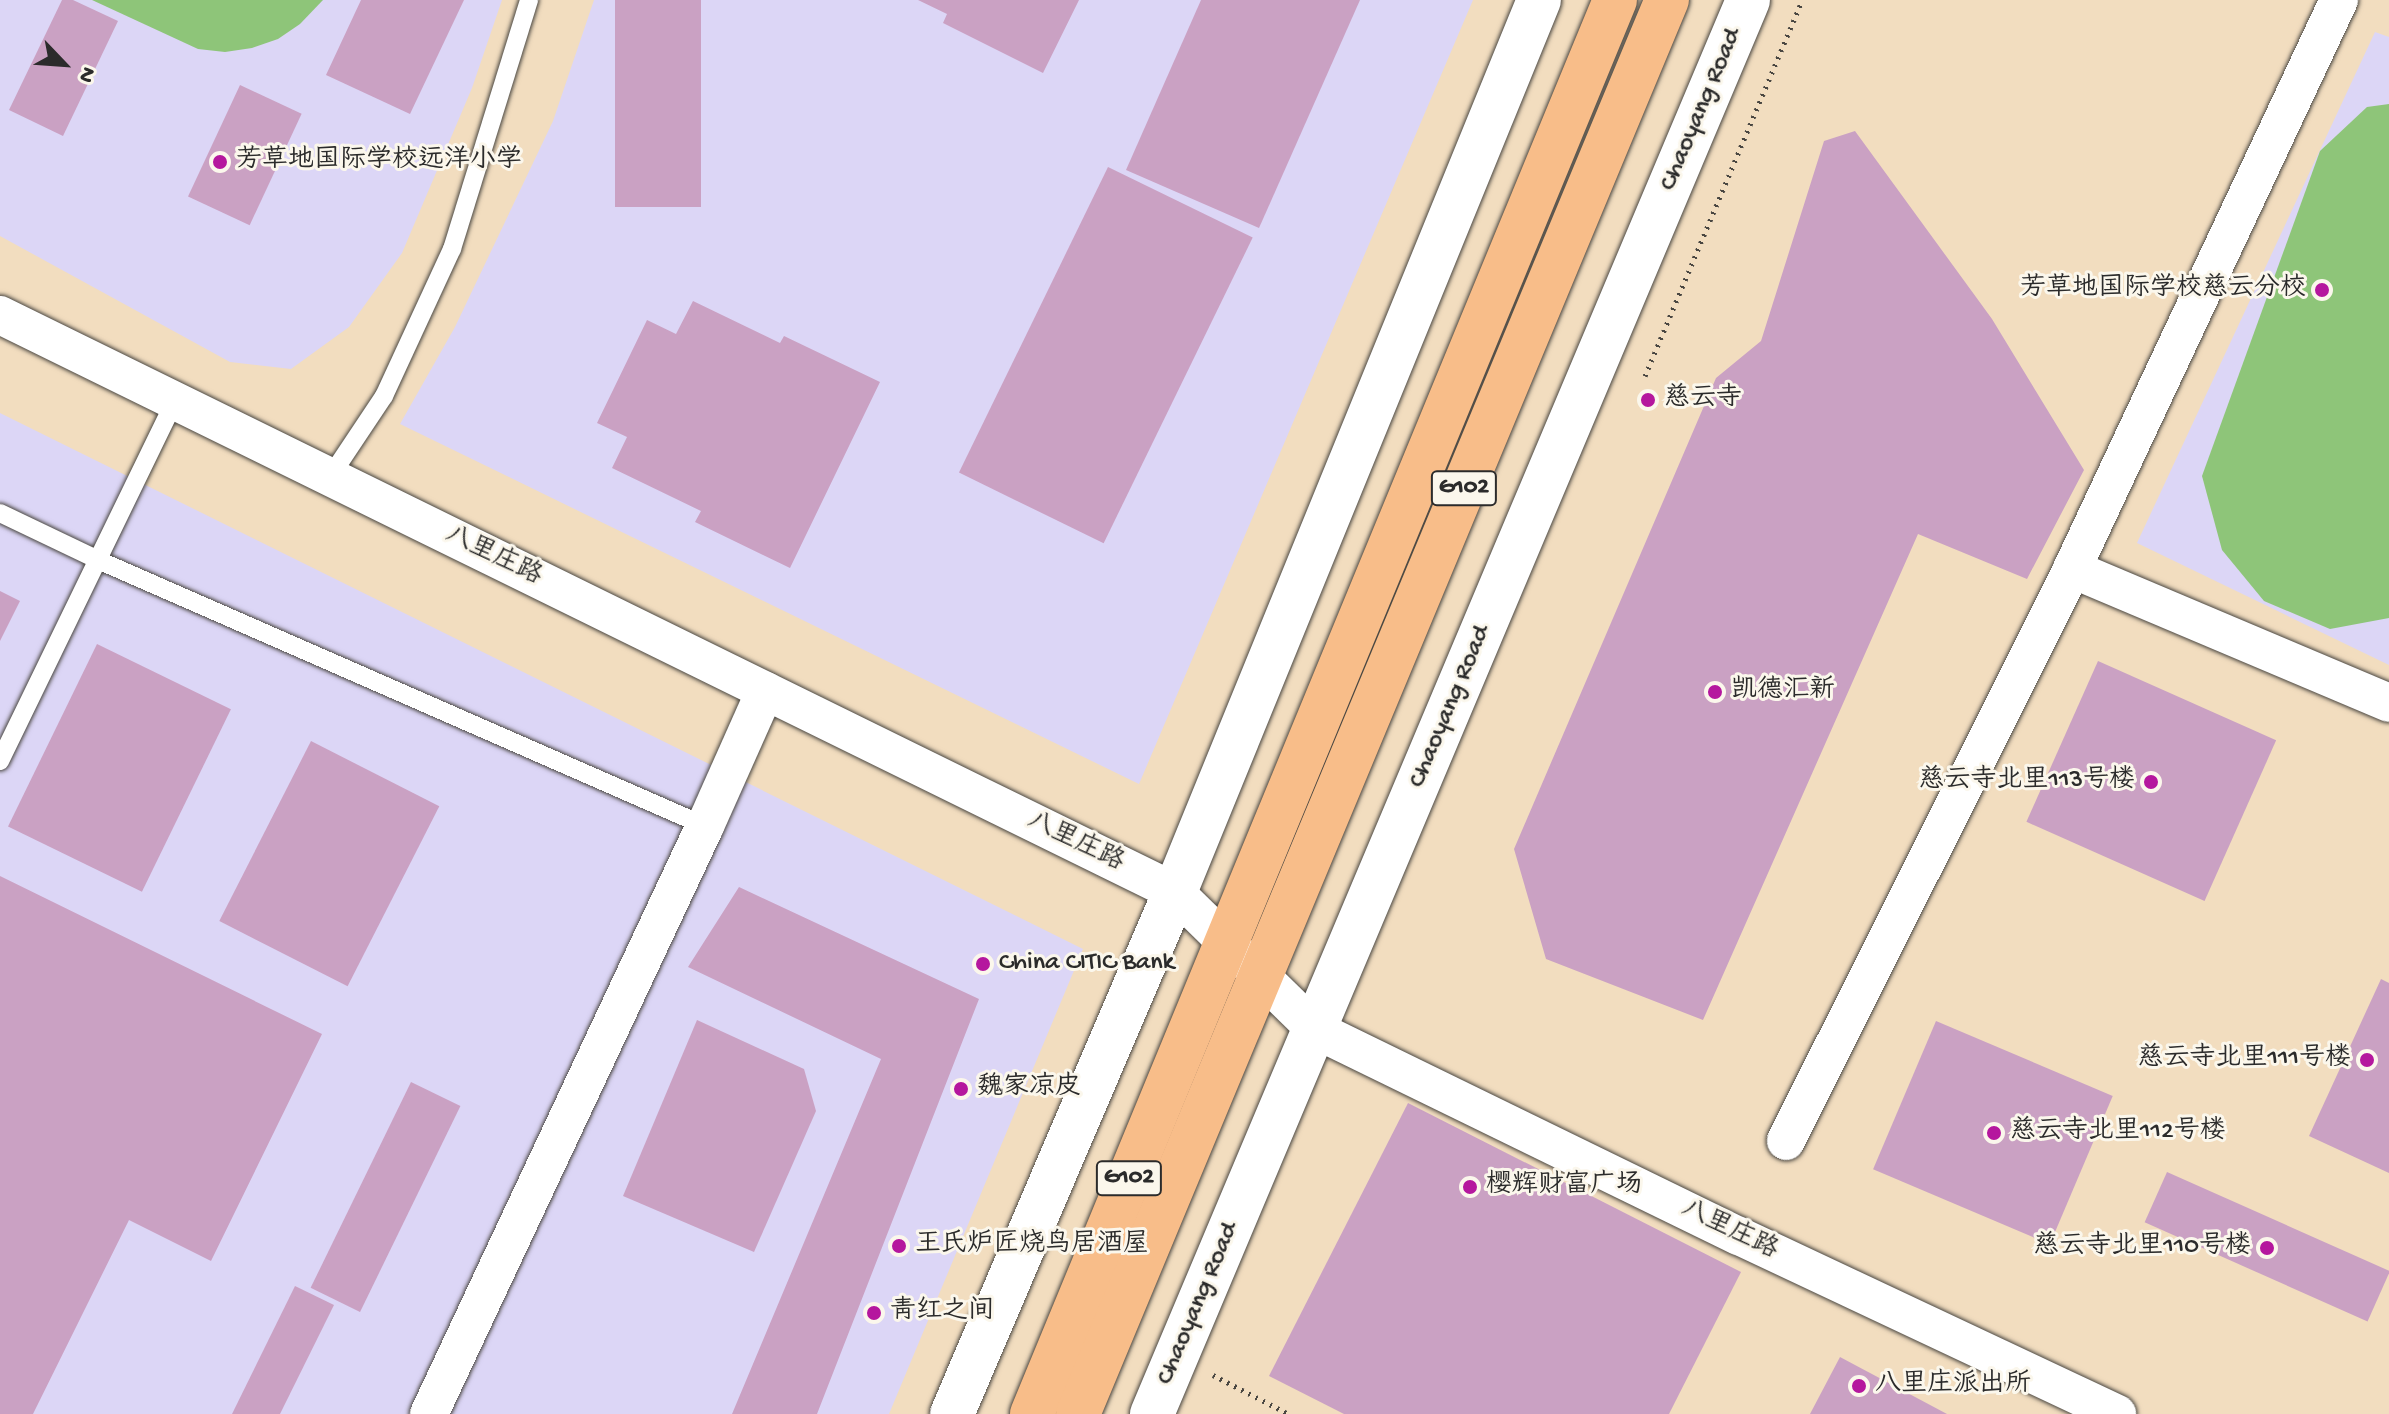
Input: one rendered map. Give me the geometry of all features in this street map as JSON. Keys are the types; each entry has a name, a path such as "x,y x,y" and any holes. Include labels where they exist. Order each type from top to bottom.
{"highway":[{"name":"G102","path":"1032,1414 1615,0"},
{"name":"G102","path":"1078,1414 1667,0"}],"street":[{"path":"952,1414 1175,892 1539,0"},
{"name":"Chaoyang Road","path":"1152,1414 1748,0"},
{"path":"1786,1141 2072,569 2339,0"},
{"name":"八里庄路","path":"0,315 1175,892 1316,1030 1725,1229 2117,1414"},
{"path":"2072,569 2389,703"},
{"path":"429,1414 705,826 765,691"}],"lane":[{"path":"330,477 384,396 452,249 529,0"},
{"path":"0,761 175,401"},
{"path":"0,513 98,560 705,826"}],"path":[{"path":"1645,376 1802,0"},
{"path":"1177,1356 1289,1414"}],"shaded area":[{"name":"芳草地国际学校远洋小学","path":"0,0 502,0 472,88 402,253 349,327 291,369 230,362 0,236"},
{"path":"594,0 1473,0 1139,784 400,424 455,327 553,121"},
{"name":"芳草地国际学校慈云分校","path":"2375,32 2389,37 2389,665 2137,543"},
{"path":"0,413 1083,949 889,1414 0,1414"}],"green space":[{"path":"92,0 323,0 300,24 278,39 252,48 225,52 198,49"},
{"name":"芳草地国际学校慈云分校","path":"2389,104 2389,618 2330,629 2264,601 2222,550 2202,476 2320,151 2367,107"}],"building":[{"path":"62,0 73,0 118,21 63,136 9,110"},
{"path":"361,0 464,0 410,114 326,75"},
{"path":"615,0 701,0 701,207 615,207"},
{"path":"918,0 1079,0 1043,73 943,23 947,14"},
{"path":"1201,0 1360,0 1259,228 1126,170"},
{"path":"240,85 302,114 250,225 188,196"},
{"name":"凯德汇新","path":"1855,131 1992,319 2084,470 2027,579 1918,534 1703,1020 1546,959 1514,849 1716,378 1761,341 1824,141"},
{"path":"1108,167 1253,238 1104,543 959,473"},
{"path":"693,301 780,343 784,336 880,382 790,568 695,522 701,511 612,468 627,437 597,423 647,320 676,334"},
{"path":"0,591 20,601 0,641"},
{"path":"97,644 231,709 142,892 8,826"},
{"name":"慈云寺北里113号楼","path":"2098,661 2276,740 2205,901 2026,822"},
{"path":"311,741 439,806 348,986 219,921"},
{"path":"0,876 322,1034 211,1261 129,1220 33,1414 0,1414"},
{"path":"739,887 979,999 817,1414 732,1414 881,1059 688,967"},
{"name":"慈云寺北里111号楼","path":"2381,979 2389,983 2389,1173 2309,1136"},
{"path":"697,1020 804,1069 816,1111 754,1252 623,1196"},
{"name":"慈云寺北里112号楼","path":"1936,1021 2113,1096 2050,1244 1873,1169"},
{"path":"411,1082 460,1106 360,1312 311,1288"},
{"name":"樱辉财富广场","path":"1408,1103 1741,1272 1669,1414 1344,1414 1269,1376"},
{"name":"慈云寺北里110号楼","path":"2167,1172 2389,1271 2368,1321 2145,1222"},
{"path":"295,1286 334,1305 280,1414 232,1414"},
{"name":"八里庄派出所","path":"1840,1357 1947,1414 1810,1414"}],"place":[{"name":"芳草地国际学校远洋小学","path":"220,162"},
{"name":"芳草地国际学校慈云分校","path":"2322,290"},
{"name":"慈云寺","path":"1648,400"},
{"name":"凯德汇新","path":"1715,692"},
{"name":"慈云寺北里113号楼","path":"2151,782"},
{"name":"China CITIC Bank","path":"983,964"},
{"name":"慈云寺北里111号楼","path":"2367,1060"},
{"name":"魏家凉皮","path":"961,1089"},
{"name":"慈云寺北里112号楼","path":"1994,1133"},
{"name":"樱辉财富广场","path":"1470,1187"},
{"name":"王氏炉匠烧鸟居酒屋","path":"899,1246"},
{"name":"慈云寺北里110号楼","path":"2267,1248"},
{"name":"青红之间","path":"874,1313"},
{"name":"八里庄派出所","path":"1859,1386"}]}
